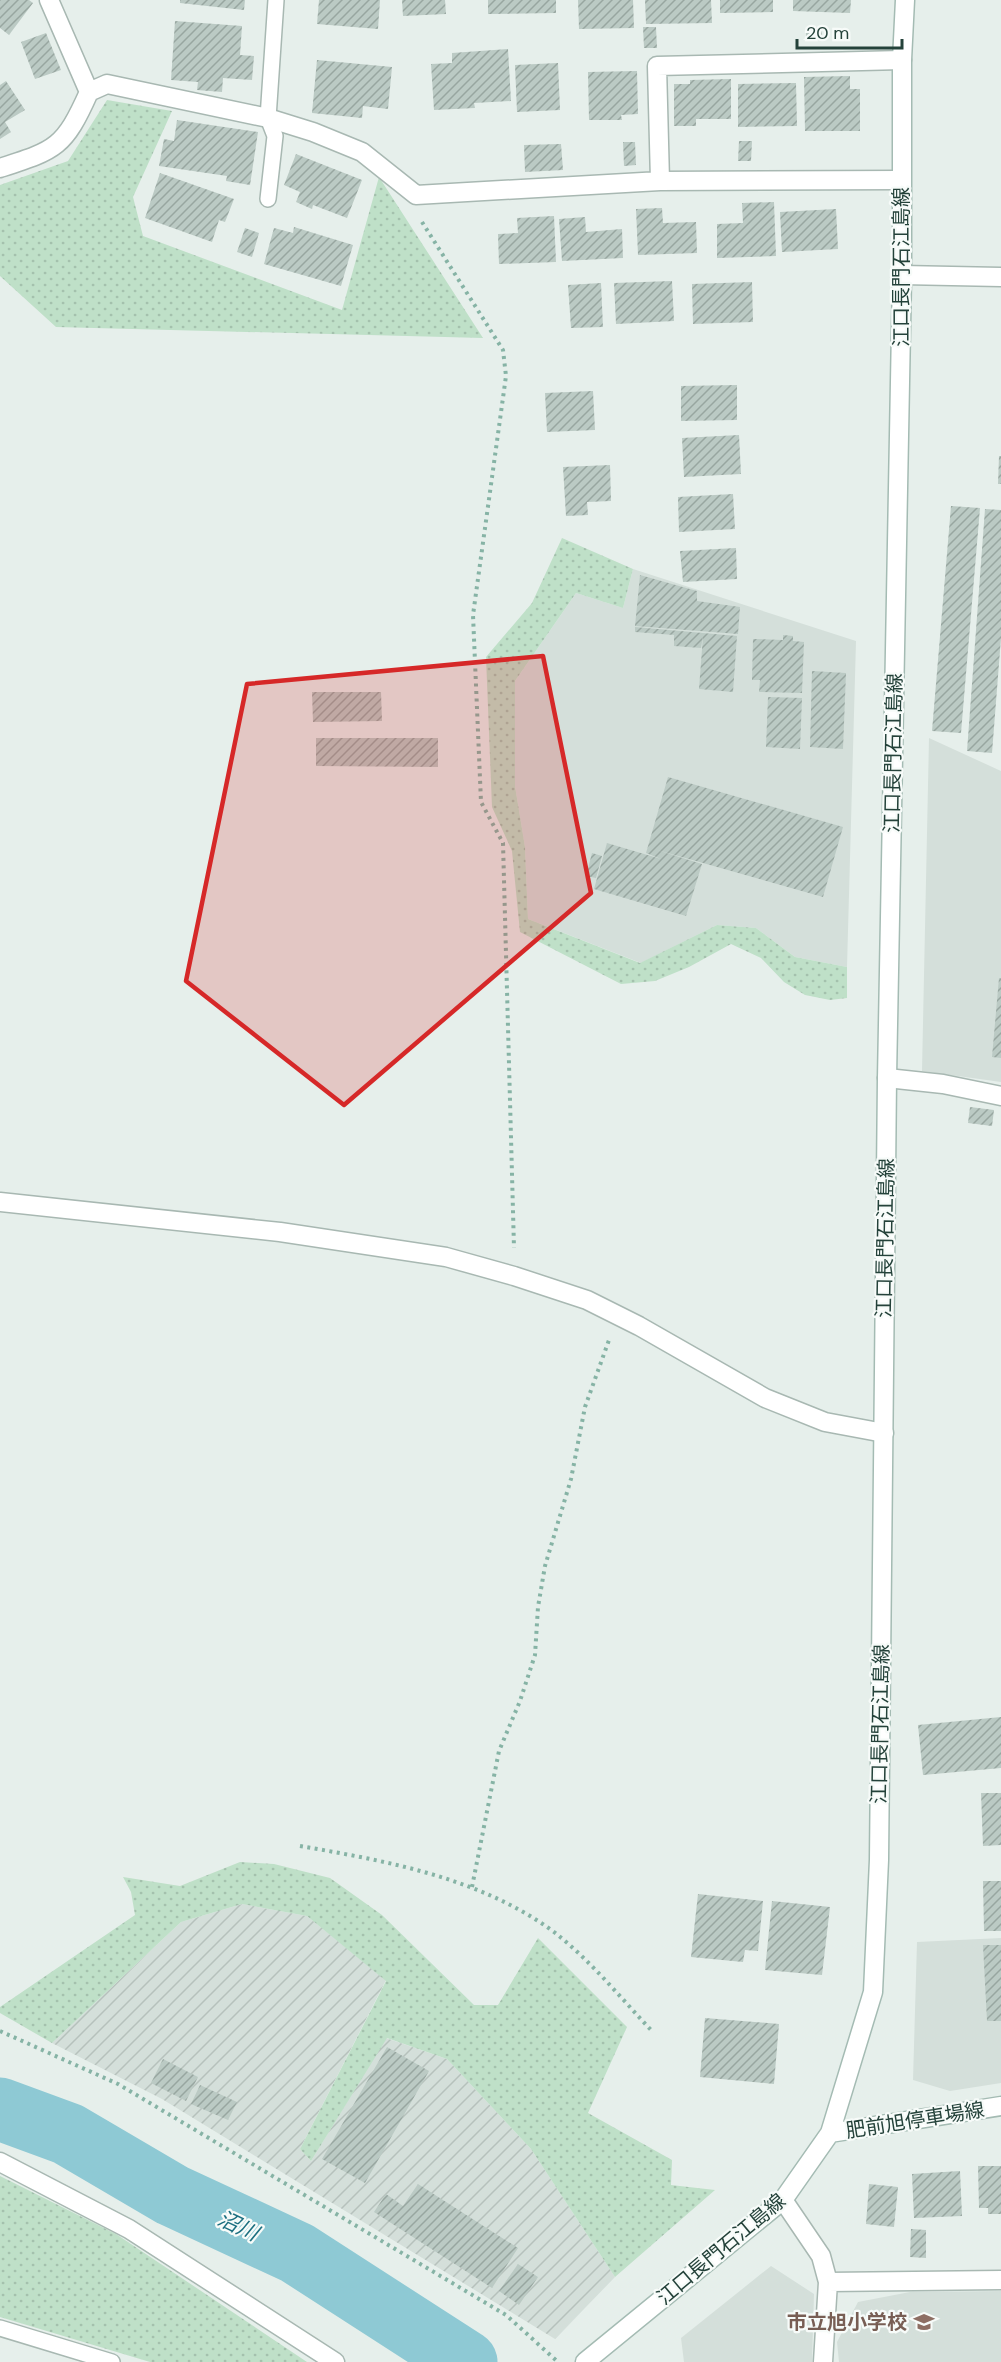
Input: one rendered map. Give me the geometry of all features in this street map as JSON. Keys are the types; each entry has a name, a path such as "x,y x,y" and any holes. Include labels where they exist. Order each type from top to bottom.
{"street":[{"path":"49,0 88,92"},
{"name":"江口長門石江島線","path":"585,2362 783,2200 830,2133 873,1992 879,1860 887,1078 902,275 902,60 905,0"},
{"path":"660,181 657,66 902,60"},
{"path":"0,168 48,152 73,128 88,92 107,84 268,118 362,152 416,195 660,181 902,180"},
{"path":"902,275 1001,277"},
{"path":"887,1078 943,1084 1001,1096"},
{"path":"0,1202 280,1232 381,1245 446,1257 587,1300 624,1318 765,1398 825,1422 884,1433"},
{"name":"肥前旭停車場線","path":"830,2133 1001,2106"},
{"path":"0,2162 129,2229 335,2362"},
{"path":"783,2200 821,2256 828,2282 823,2362"},
{"path":"828,2282 1001,2280"}],"lane":[{"path":"268,199 275,136 268,118 276,0"},
{"path":"0,2328 112,2362"}],"path":[{"path":"416,195 419,218 503,351 505,368 473,615 481,802 503,843 514,1276"},
{"path":"472,1887 499,1751 520,1701 535,1655 538,1606 545,1566 571,1479 585,1407 606,1345 624,1318"},
{"path":"300,1846 366,1858 472,1887 522,1912 554,1933 611,1986 651,2030"},
{"path":"0,2031 118,2084 506,2315 559,2362"}],"highlighted area":[{"path":"543,656 591,893 344,1105 186,981 247,684"}],"shaded area":[{"path":"633,569 856,641 847,967 795,957 756,928 717,925 641,963 528,919 525,847 515,786 515,681 576,593 623,608"},
{"path":"929,738 1001,771 1001,1082 922,1071"},
{"path":"242,1904 307,1916 386,1980 300,2149 311,2161 386,2038 447,2059 531,2149 615,2277 555,2339 162,2099 52,2043 181,1922"},
{"path":"1001,1938 1001,2083 950,2091 913,2080 917,1942"},
{"path":"771,2266 814,2294 812,2362 684,2362 681,2338"},
{"name":"市立旭小学校","path":"1001,2291 1001,2362 839,2362 837,2342 858,2302 910,2292"}],"green space":[{"path":"107,100 172,111 133,197 143,236 342,310 379,177 483,338 56,327 0,276 0,185 68,161"},
{"path":"562,538 633,569 623,608 576,593 515,681 515,786 525,847 528,919 640,963 717,925 756,928 795,957 847,967 847,998 830,1000 805,995 784,982 761,958 731,944 689,967 655,981 621,984 520,932 512,851 492,807 486,657 532,603"},
{"path":"240,1862 274,1864 330,1878 382,1915 474,2005 498,2005 538,1938 627,2027 588,2113 672,2160 671,2185 715,2190 615,2277 531,2149 447,2059 387,2038 311,2161 300,2149 386,1981 307,1916 242,1904 181,1922 52,2043 0,2013 0,2007 135,1915 131,1892 123,1877 180,1886"},
{"path":"0,2176 116,2234 307,2362 150,2362 0,2317"}],"building":[{"path":"0,0 29,0 33,3 9,35 0,28"},
{"path":"180,0 245,0 244,10 180,3"},
{"path":"319,0 380,0 378,29 317,24"},
{"path":"402,0 445,0 446,14 403,16"},
{"path":"488,0 556,0 556,13 488,14"},
{"path":"578,0 633,0 634,28 579,29"},
{"path":"645,0 711,0 712,23 646,24"},
{"path":"720,0 773,0 773,12 720,13"},
{"path":"793,0 851,0 850,13 793,11"},
{"path":"175,21 242,26 240,55 254,56 252,80 223,78 222,92 197,90 198,82 171,80"},
{"path":"643,27 656,27 657,48 644,48"},
{"path":"806,27 821,27 822,39 806,40"},
{"path":"46,33 61,70 35,79 21,42"},
{"path":"508,49 511,101 474,103 475,108 434,110 431,64 452,63 452,53"},
{"path":"317,60 392,67 388,109 363,106 362,118 312,113"},
{"path":"558,63 560,110 517,112 515,65"},
{"path":"637,71 638,114 621,115 622,120 589,120 588,72"},
{"path":"850,76 850,89 860,89 860,131 805,131 804,77"},
{"path":"731,79 731,119 696,119 696,126 674,126 674,84 690,84 690,80"},
{"path":"6,81 25,110 5,122 11,132 0,139 0,85"},
{"path":"796,83 797,126 738,127 738,84"},
{"path":"177,120 258,132 250,185 226,181 227,176 159,166 164,139 174,141"},
{"path":"739,141 752,141 751,161 738,161"},
{"path":"623,142 635,142 636,165 624,166"},
{"path":"561,144 563,170 525,172 524,145"},
{"path":"296,154 362,180 347,218 313,205 312,209 296,202 300,192 284,185"},
{"path":"160,173 234,199 225,222 219,220 212,242 145,218"},
{"path":"774,202 776,256 717,258 717,224 743,223 742,203"},
{"path":"662,208 663,223 696,222 697,253 638,255 636,209"},
{"path":"836,209 838,249 782,252 780,212"},
{"path":"554,216 556,262 499,264 498,234 518,233 517,218"},
{"path":"585,217 586,232 622,229 623,258 562,261 559,219"},
{"path":"294,227 353,245 341,286 264,264 274,228 293,233"},
{"path":"245,228 259,233 252,257 237,252"},
{"path":"672,281 674,321 616,324 614,283"},
{"path":"752,282 753,322 693,324 692,284"},
{"path":"601,283 603,327 571,328 568,285"},
{"path":"737,385 737,420 681,421 681,386"},
{"path":"593,391 595,430 547,432 545,393"},
{"path":"739,435 741,474 684,477 682,438"},
{"path":"999,456 1001,456 1001,484 998,484"},
{"path":"610,465 611,501 587,502 588,515 566,516 563,467"},
{"path":"733,494 735,529 679,532 678,497"},
{"path":"951,506 980,508 961,733 932,731"},
{"path":"985,509 1001,510 1001,638 992,753 967,751"},
{"path":"736,548 737,579 683,582 680,551"},
{"path":"640,575 697,591 697,601 740,607 738,634 635,626"},
{"path":"635,627 737,636 733,692 699,689 703,636 701,648 674,646 674,635 635,632"},
{"path":"783,635 793,636 793,641 804,642 802,693 759,692 760,680 752,680 753,639 783,640"},
{"path":"812,671 846,673 843,749 810,747"},
{"path":"312,692 381,692 382,721 313,722"},
{"path":"768,697 802,698 800,749 766,747"},
{"path":"316,738 438,738 438,767 316,766"},
{"path":"668,777 843,827 823,897 657,850 702,864 686,916 594,889 607,843 661,859 646,853"},
{"path":"592,853 602,856 596,878 586,876"},
{"path":"999,978 1001,978 1001,1058 992,1057"},
{"path":"970,1107 994,1110 992,1126 968,1123"},
{"path":"1001,1717 1001,1768 923,1775 918,1725"},
{"path":"981,1793 1001,1793 1001,1845 983,1846"},
{"path":"983,1881 1001,1881 1001,1931 984,1931"},
{"path":"698,1894 763,1901 758,1951 745,1950 743,1962 691,1957"},
{"path":"772,1901 830,1907 822,1975 765,1970"},
{"path":"983,1945 1001,1945 1001,2021 987,2021"},
{"path":"705,2018 779,2024 774,2084 700,2077"},
{"path":"387,2047 429,2071 365,2183 322,2159"},
{"path":"163,2059 198,2077 186,2101 151,2083"},
{"path":"200,2085 237,2102 228,2120 191,2104"},
{"path":"978,2166 1001,2166 1001,2214 988,2214 988,2208 979,2208"},
{"path":"960,2171 962,2216 914,2218 912,2174"},
{"path":"418,2184 518,2248 492,2288 374,2212 386,2194 403,2206"},
{"path":"869,2184 898,2187 894,2227 866,2224"},
{"path":"911,2229 926,2230 926,2258 910,2257"},
{"path":"518,2264 538,2277 519,2305 499,2291"}],"waterway":[{"name":"沼川","path":"0,2109 68,2134 172,2195 297,2253 466,2362"}],"place":[{"name":"市立旭小学校","path":"924,2322"}]}
